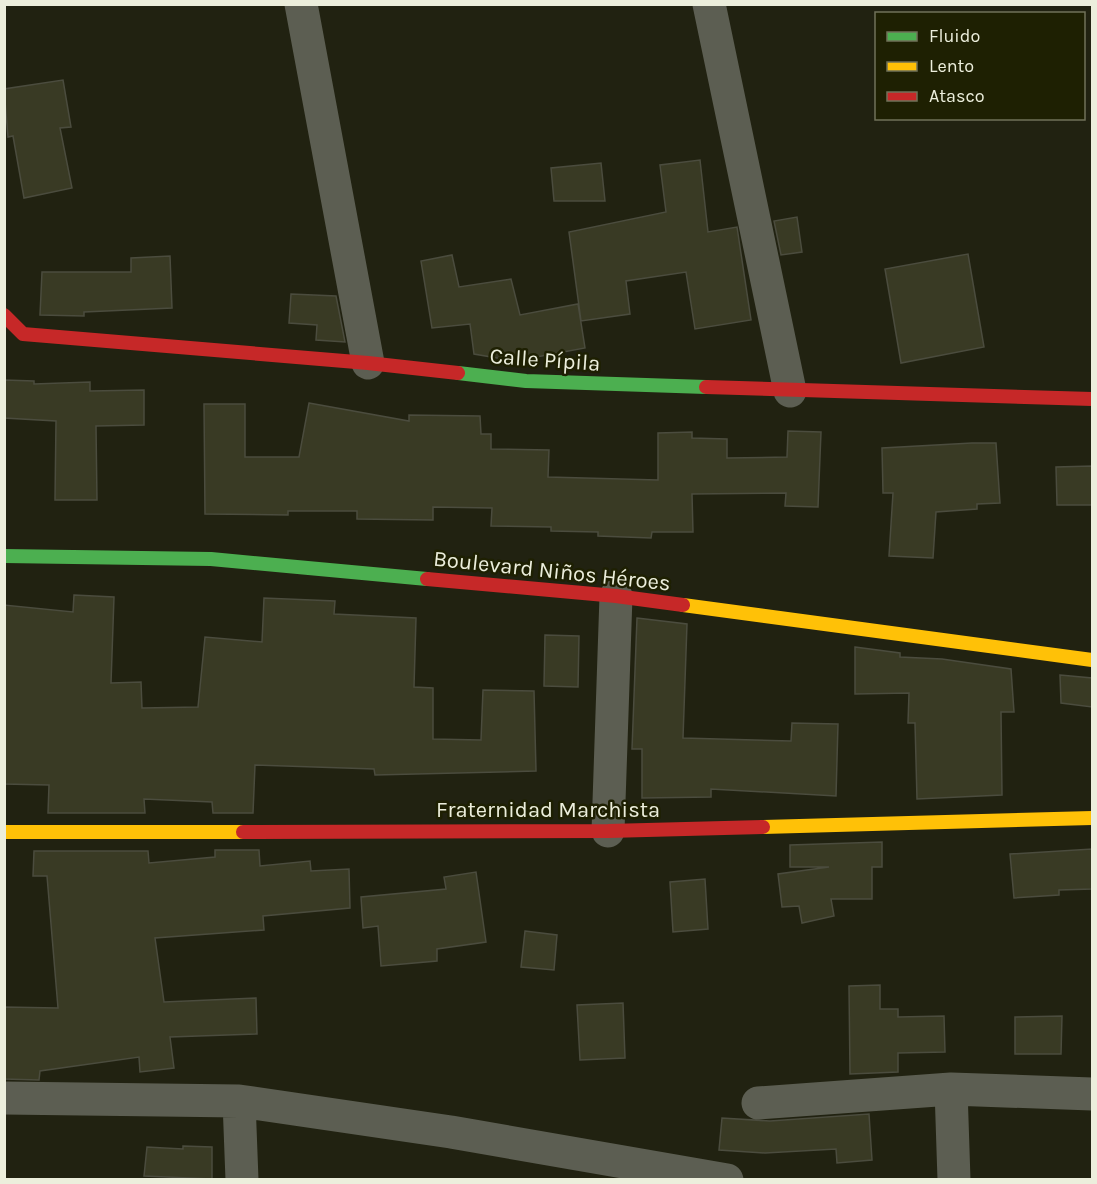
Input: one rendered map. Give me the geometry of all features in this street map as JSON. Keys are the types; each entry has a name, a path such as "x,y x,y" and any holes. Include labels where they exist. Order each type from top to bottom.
{"street":[{"path":"301,4 368,363"},
{"path":"709,4 790,391"},
{"name":"Calle Pípila","path":"4,315 23,334 368,363 526,381 1092,399"},
{"name":"Boulevard Niños Héroes","path":"4,556 211,559 616,596 1092,660"},
{"path":"608,831 616,596"},
{"name":"Fraternidad Marchista","path":"4,832 608,831 1092,818"},
{"path":"758,1103 951,1089 1092,1094"},
{"path":"951,1089 954,1179"},
{"path":"4,1098 239,1101 451,1132 727,1179"},
{"path":"239,1101 242,1179"}],"building":[{"path":"63,80 71,127 60,128 72,188 24,198 13,136 8,137 4,89"},
{"path":"700,160 708,232 737,227 751,320 695,329 686,272 626,281 630,314 581,321 569,232 666,212 660,165"},
{"path":"601,163 605,201 554,201 551,168"},
{"path":"797,217 802,252 781,255 774,221"},
{"path":"968,254 984,347 901,363 885,269"},
{"path":"452,255 459,287 511,279 520,315 578,304 585,348 515,361 474,354 470,324 432,328 421,261"},
{"path":"170,256 172,308 84,312 84,316 40,315 42,272 131,272 131,258"},
{"path":"291,294 336,296 345,342 316,340 317,325 289,323"},
{"path":"4,380 34,381 34,384 90,382 90,391 144,390 144,425 96,426 97,500 55,500 56,421 4,418"},
{"path":"309,403 409,421 409,415 480,416 481,434 491,434 491,449 549,450 548,477 658,480 658,433 692,432 692,438 727,439 727,458 787,457 788,431 821,432 818,507 785,506 786,493 692,494 693,532 652,532 651,538 598,536 598,532 551,531 551,527 491,526 492,508 433,507 433,520 357,519 357,511 288,511 288,515 205,514 204,404 245,404 245,457 299,457"},
{"path":"996,443 1000,503 977,504 977,509 936,512 933,558 889,556 893,493 883,493 882,448"},
{"path":"1092,466 1092,505 1057,505 1056,467"},
{"path":"74,595 114,597 111,683 141,682 142,708 198,707 205,637 262,642 264,598 335,601 334,614 416,618 414,687 433,688 433,739 481,740 483,690 534,691 536,771 375,775 374,769 255,765 253,813 213,813 212,802 144,799 145,813 48,813 49,785 4,784 4,605 73,612"},
{"path":"637,618 687,624 683,738 791,741 792,723 838,724 836,796 711,789 711,797 642,798 642,749 632,749"},
{"path":"545,635 579,636 578,687 544,686"},
{"path":"855,647 900,653 900,657 942,659 1011,669 1014,712 1001,712 1002,795 917,799 915,723 908,723 909,693 855,694"},
{"path":"1060,675 1092,678 1092,707 1061,703"},
{"path":"882,842 882,867 872,867 872,899 831,899 834,916 802,923 799,906 782,907 778,874 829,867 790,867 790,845"},
{"path":"1092,849 1092,889 1059,890 1059,895 1014,898 1010,854"},
{"path":"215,850 259,850 260,866 310,861 311,871 349,869 350,908 263,916 264,930 155,938 164,1002 256,998 257,1034 170,1037 174,1068 140,1072 139,1057 40,1071 39,1080 4,1079 4,1007 58,1008 47,876 33,876 34,851 148,851 149,863 215,857"},
{"path":"476,872 486,942 437,949 437,961 381,966 378,926 363,928 361,897 446,889 444,877"},
{"path":"705,879 708,929 673,932 670,882"},
{"path":"525,931 557,935 554,970 521,967"},
{"path":"880,985 880,1009 898,1009 898,1017 944,1016 945,1052 898,1053 898,1072 850,1074 849,986"},
{"path":"623,1003 625,1058 580,1060 577,1005"},
{"path":"1062,1016 1061,1054 1015,1054 1015,1017"},
{"path":"869,1114 872,1160 837,1163 836,1149 765,1153 719,1150 722,1118 770,1121"},
{"path":"183,1146 212,1147 212,1179 144,1176 147,1147 183,1149"}],"traffic: fast":[{"path":"458,373 526,381 706,387"},
{"path":"4,556 211,559 427,579"}],"traffic: slow":[{"path":"683,605 1092,660"},
{"path":"763,827 1092,818"},
{"path":"4,832 243,832"}],"traffic: jam":[{"path":"4,315 23,334 368,363 458,373"},
{"path":"706,387 1092,399"},
{"path":"427,579 616,596 683,605"},
{"path":"243,832 608,831 763,827"}]}
